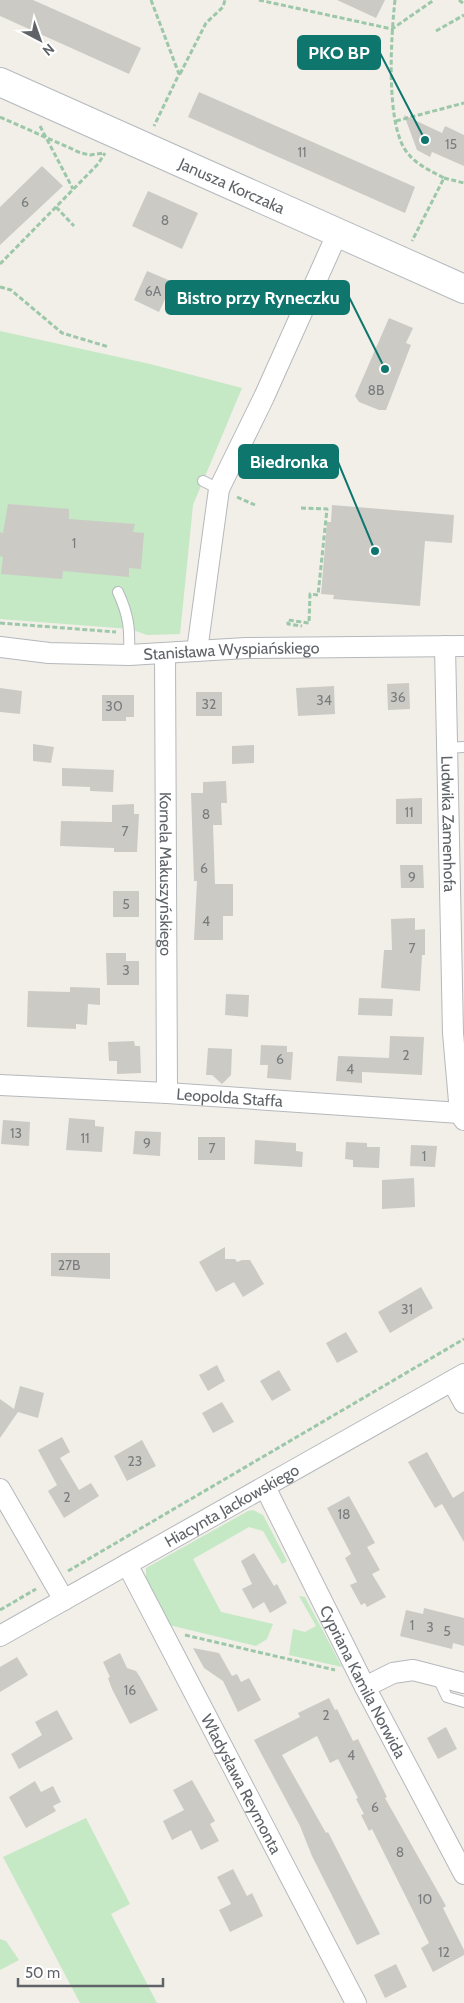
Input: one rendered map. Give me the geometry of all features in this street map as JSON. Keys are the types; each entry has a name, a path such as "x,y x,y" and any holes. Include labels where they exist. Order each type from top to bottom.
{"street":[{"name":"Janusza Korczaka","path":"0,82 464,289"},
{"path":"197,651 211,485 264,397 338,232"},
{"name":"Stanisława Wyspiańskiego","path":"0,647 49,653 129,647 166,654 246,648 454,646"},
{"name":"Ludwika Zamenhofa","path":"454,646 458,1032 462,1117"},
{"name":"Kornela Makuszyńskiego","path":"166,654 167,1093"},
{"name":"Leopolda Staffa","path":"0,1085 167,1093 462,1117"},
{"path":"458,1377 464,1403"},
{"name":"Hiacynta Jackowskiego","path":"0,1636 458,1377"},
{"name":"Cypriana Kamila Norwida","path":"265,1487 365,1687 464,1874"},
{"path":"0,1488 64,1600"},
{"name":"Władysława Reymonta","path":"127,1564 356,2003"},
{"path":"365,1687 393,1673 413,1670 464,1683"}],"lane":[{"path":"118,592 127,611 129,647"},
{"path":"437,1676 448,1698 464,1702"}],"path":[{"path":"151,0 179,74"},
{"path":"154,127 206,23 223,7 225,0"},
{"path":"259,0 392,29 434,0"},
{"path":"395,0 392,29 393,112 404,148 417,163 444,178 464,183"},
{"path":"458,0 464,4"},
{"path":"436,31 464,15"},
{"path":"396,121 464,103"},
{"path":"0,117 81,154 106,153 98,164 0,264"},
{"path":"38,122 73,189"},
{"path":"408,248 444,178"},
{"path":"56,207 74,226"},
{"path":"0,287 11,290 62,333 109,347"},
{"path":"301,508 327,509 318,594 310,594 309,624 288,620 288,624 302,626 301,634"},
{"path":"0,623 118,632 129,647"},
{"path":"0,1610 464,1339"},
{"path":"160,1629 340,1672"}],"green space":[{"path":"0,331 150,364 242,388 193,505 180,634 147,635 130,629 0,619"},
{"path":"253,1510 263,1515 287,1561 282,1564 263,1531 249,1527 193,1559 221,1612 273,1624 267,1639 256,1646 169,1625 146,1580 146,1568 248,1511"},
{"path":"299,1596 305,1597 342,1667 289,1655 293,1629 305,1632 316,1626"},
{"path":"86,1818 130,1904 111,1914 157,2003 80,2003 3,1857"},
{"path":"0,1939 6,1941 19,1960 0,1970"}],"building":[{"path":"0,0 33,0 141,48 129,74 0,16"},
{"path":"337,0 385,0 376,18"},
{"path":"199,92 415,187 405,213 188,117"},
{"path":"404,115 442,133 445,126 464,135 464,166 432,152 430,157 417,150"},
{"path":"42,166 63,186 0,245 0,207"},
{"path":"148,191 198,213 182,249 132,226"},
{"path":"147,271 173,282 159,312 134,300"},
{"path":"389,318 413,328 406,343 411,345 386,410 379,410 359,402 355,396"},
{"path":"8,504 69,509 69,519 135,524 133,532 144,533 141,569 129,568 129,577 63,571 62,579 1,574 3,557 0,556 0,532 3,533"},
{"path":"332,505 454,515 452,543 425,541 420,606 333,599 334,595 321,594 327,522 331,522"},
{"path":"409,683 410,709 388,710 387,684"},
{"path":"334,686 335,714 298,716 296,688"},
{"path":"0,688 22,691 20,714 0,712"},
{"path":"196,692 222,692 222,716 196,716"},
{"path":"102,695 134,695 134,717 126,717 126,721 102,721"},
{"path":"33,744 54,747 51,763 33,761"},
{"path":"254,745 254,763 232,764 232,746"},
{"path":"62,768 114,770 113,792 90,791 90,787 62,786"},
{"path":"226,781 227,803 221,803 222,825 213,825 215,884 233,884 233,916 223,916 223,940 194,940 197,881 194,881 191,793 203,793 203,782"},
{"path":"422,798 422,824 396,824 396,799"},
{"path":"134,804 134,814 139,814 137,852 114,852 114,848 60,846 61,821 112,822 112,805"},
{"path":"400,865 423,865 424,888 401,888"},
{"path":"113,891 139,891 139,917 113,917"},
{"path":"415,918 415,930 425,929 425,955 422,955 420,991 381,988 384,950 392,950 391,919"},
{"path":"106,953 126,953 126,961 139,961 139,985 107,985"},
{"path":"70,987 100,988 100,1005 88,1004 87,1025 76,1024 76,1029 27,1027 28,991 70,992"},
{"path":"226,994 249,995 248,1017 225,1015"},
{"path":"359,998 393,999 392,1016 358,1015"},
{"path":"390,1036 424,1037 422,1075 362,1072 362,1083 336,1081 338,1056 389,1058"},
{"path":"134,1041 135,1046 140,1046 141,1073 117,1074 117,1061 109,1061 108,1042"},
{"path":"261,1045 287,1046 287,1052 293,1052 291,1080 267,1078 268,1065 260,1065"},
{"path":"208,1048 232,1049 231,1075 222,1084 212,1075 206,1075"},
{"path":"69,1118 95,1120 95,1126 104,1127 102,1152 66,1150"},
{"path":"3,1120 30,1122 29,1146 1,1144"},
{"path":"135,1131 161,1132 160,1156 133,1154"},
{"path":"198,1137 225,1137 225,1160 198,1160"},
{"path":"255,1140 296,1143 296,1151 303,1152 302,1167 254,1164"},
{"path":"346,1142 367,1143 367,1147 380,1147 379,1168 353,1167 353,1160 345,1159"},
{"path":"411,1145 437,1146 435,1167 410,1166"},
{"path":"414,1178 415,1207 382,1209 382,1180"},
{"path":"225,1247 225,1259 235,1259 237,1262 250,1260 264,1284 243,1297 234,1282 216,1292 199,1262"},
{"path":"51,1253 110,1253 110,1279 51,1276"},
{"path":"421,1287 433,1308 390,1333 378,1312"},
{"path":"346,1332 358,1352 337,1363 326,1343"},
{"path":"217,1365 225,1381 208,1391 199,1375"},
{"path":"279,1370 291,1390 272,1401 260,1381"},
{"path":"20,1386 44,1393 38,1418 18,1412 0,1438 0,1399 14,1409"},
{"path":"222,1402 234,1422 213,1433 202,1413"},
{"path":"62,1437 70,1452 60,1458 79,1490 91,1483 99,1496 64,1518 48,1491 57,1485 38,1450"},
{"path":"142,1440 156,1466 127,1481 114,1456"},
{"path":"427,1452 453,1498 464,1491 464,1542 442,1504 435,1508 408,1462"},
{"path":"349,1496 375,1543 367,1547 380,1570 372,1574 386,1597 367,1607 365,1603 361,1605 350,1585 357,1582 345,1558 351,1554 327,1508"},
{"path":"254,1553 274,1586 277,1584 287,1603 270,1613 264,1602 253,1609 242,1589 252,1584 241,1561"},
{"path":"424,1608 464,1618 464,1646 453,1643 452,1649 400,1636 406,1610 423,1614"},
{"path":"193,1648 219,1653 232,1676 237,1674 241,1682 249,1678 261,1700 238,1712 223,1681 204,1668"},
{"path":"120,1653 127,1668 136,1671 140,1677 158,1710 130,1724 112,1689 108,1678 110,1677 103,1662"},
{"path":"17,1657 28,1675 0,1692 0,1667"},
{"path":"329,1698 335,1710 337,1709 353,1741 358,1739 387,1797 385,1798 446,1906 443,1908 464,1950 464,1955 433,1972 421,1948 429,1943 372,1829 369,1831 361,1815 364,1814 356,1799 358,1798 338,1759 330,1763 317,1736 282,1755 326,1833 328,1832 380,1934 357,1945 312,1856 300,1826 254,1740 300,1717 298,1713"},
{"path":"57,1710 73,1739 19,1769 11,1754 42,1735 35,1722"},
{"path":"446,1727 457,1749 438,1759 427,1738"},
{"path":"192,1780 215,1821 210,1824 219,1841 201,1850 191,1830 172,1840 163,1821 184,1810 173,1790"},
{"path":"35,1781 41,1792 53,1786 61,1802 53,1806 56,1811 26,1828 9,1797"},
{"path":"233,1869 247,1896 252,1893 263,1916 230,1932 219,1910 231,1904 217,1877"},
{"path":"396,1964 407,1987 385,1998 374,1975"}],"place":[{"name":"PKO BP","path":"425,140"},
{"name":"Bistro przy Ryneczku","path":"385,369"},
{"name":"Biedronka","path":"375,551"}]}
